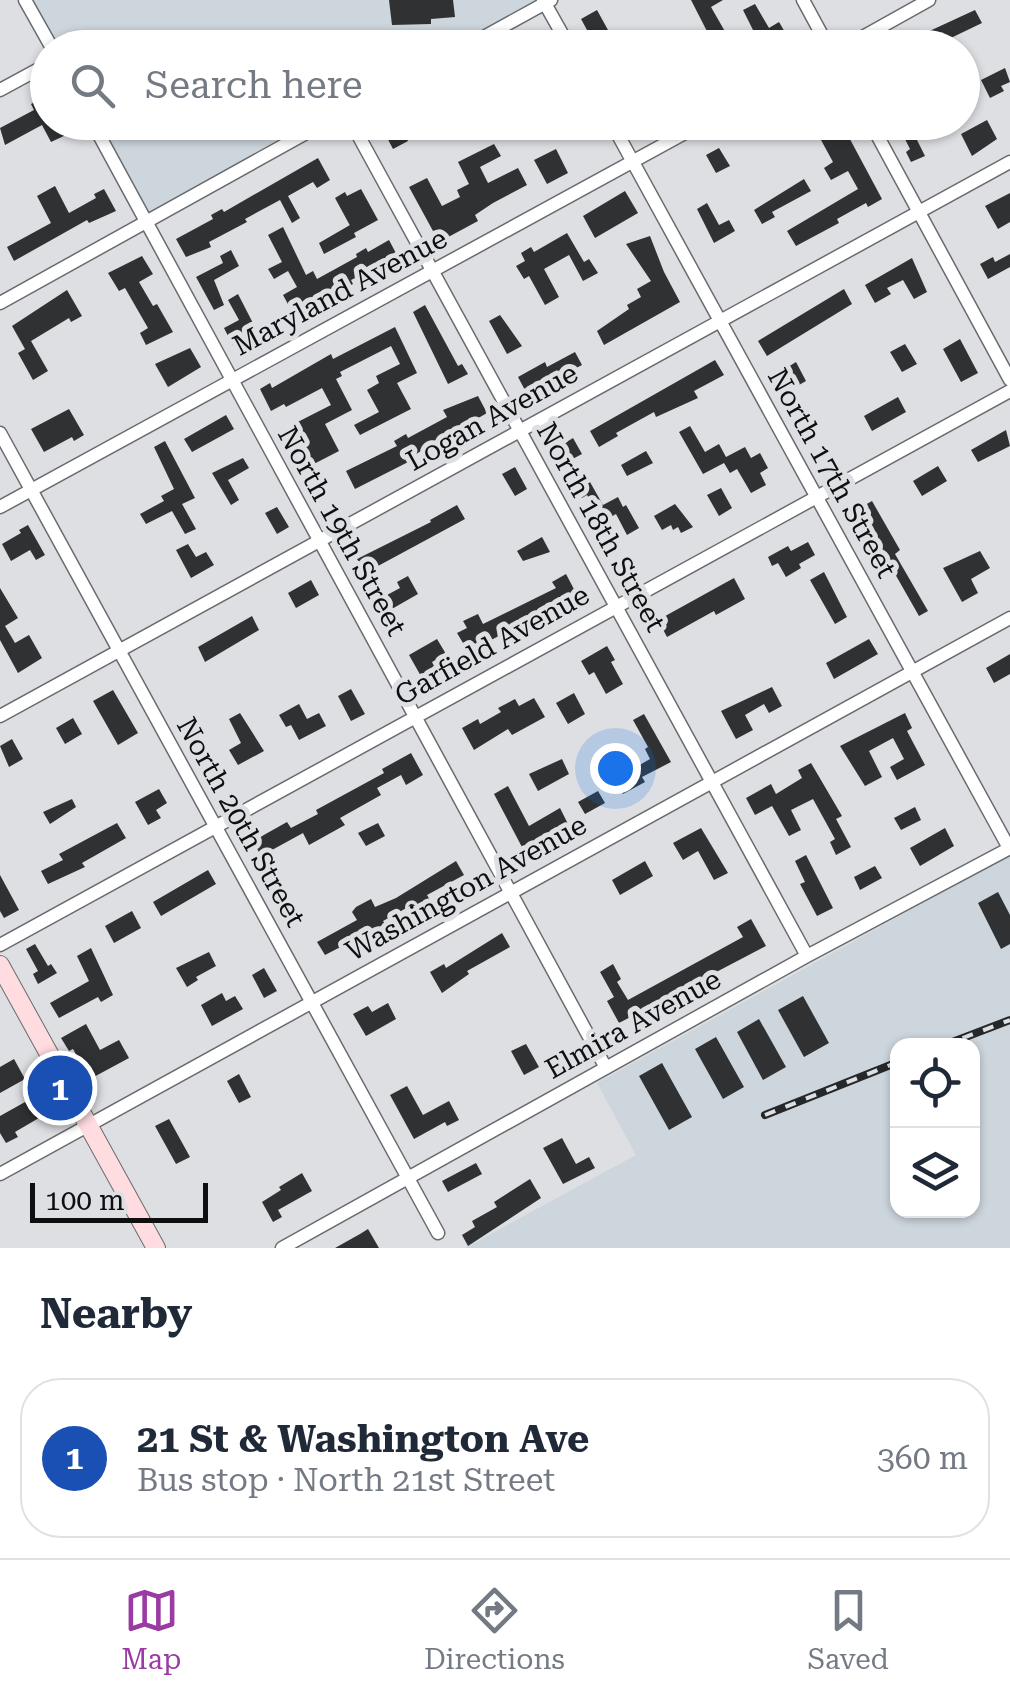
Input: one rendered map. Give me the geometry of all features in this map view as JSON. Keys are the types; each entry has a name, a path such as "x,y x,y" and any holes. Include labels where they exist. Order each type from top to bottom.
{"street":[{"path":"25,0 42,30"},
{"path":"803,0 819,30"},
{"path":"875,30 929,0"},
{"path":"496,30 547,1 561,30"},
{"path":"0,90 30,74"},
{"name":"North 19th Street","path":"101,140 606,1068"},
{"path":"0,303 294,140"},
{"name":"North 18th Street","path":"361,140 807,956"},
{"name":"North 17th Street","path":"620,140 1009,848"},
{"name":"Maryland Avenue","path":"0,507 672,140"},
{"path":"880,140 1010,380"},
{"name":"Logan Avenue","path":"0,716 1010,162"},
{"name":"Garfield Avenue","path":"0,945 1010,391"},
{"name":"North 20th Street","path":"0,433 438,1234"},
{"name":"Washington Avenue","path":"0,1174 1010,618"},
{"name":"Elmira Avenue","path":"282,1248 1009,848"},
{"path":"0,965 156,1248"}],"shaded area":[{"path":"25,0 543,0 493,30 42,30"},
{"path":"101,140 295,140 145,223"},
{"path":"1010,855 1010,1248 465,1248 636,1155 597,1083"}],"building":[{"path":"389,0 453,0 455,17 431,19 431,24 392,25"},
{"path":"691,0 723,0 711,7 724,30 706,30"},
{"path":"755,4 769,28 779,22 784,30 753,30 743,10"},
{"path":"597,10 608,30 587,30 581,19"},
{"path":"975,10 982,23 967,30 932,30"},
{"path":"1005,68 1010,82 1001,86 1004,91 990,98 981,80"},
{"path":"30,112 30,131 5,145 0,128"},
{"path":"987,120 997,139 972,156 964,140 980,140 980,124"},
{"path":"388,140 407,140 408,141 393,149"},
{"path":"821,140 850,140 882,199 868,207 866,203 796,246 787,231 858,189 848,171 831,180 824,168 833,162"},
{"path":"906,140 917,140 925,156 911,162 906,152 910,149"},
{"path":"494,144 501,156 480,167 488,183 518,168 527,185 475,215 478,221 439,242 409,187 427,178 442,206 460,197 457,190 469,184 458,162"},
{"path":"719,148 730,166 716,173 706,155"},
{"path":"556,149 568,173 547,184 534,160"},
{"path":"318,158 330,180 317,188 313,182 288,196 300,218 292,223 280,200 209,242 211,247 186,257 176,239 213,219 211,215 222,209 224,212"},
{"path":"804,179 811,191 772,212 775,217 762,224 754,210"},
{"path":"55,186 69,213 104,189 116,211 89,223 87,220 14,261 7,247 51,223 37,196"},
{"path":"361,189 378,220 354,233 335,198"},
{"path":"625,191 638,213 595,238 583,216"},
{"path":"1010,193 1010,222 998,229 985,206"},
{"path":"707,203 719,225 729,220 735,231 714,243 697,209"},
{"path":"350,225 356,237 324,254 319,243"},
{"path":"283,227 306,275 313,271 317,279 366,248 368,252 389,240 398,257 294,315 283,295 297,287 288,271 274,279 268,269 282,262 268,235"},
{"path":"567,233 584,262 589,259 598,273 583,281 569,255 544,269 559,297 545,305 529,276 524,279 516,266 525,261 521,253 531,247 534,252"},
{"path":"650,236 680,302 604,345 597,331 629,309 627,305 641,297 637,289 651,281 626,244"},
{"path":"231,250 239,266 214,280 224,305 214,310 196,277 223,263 220,256"},
{"path":"1010,254 1010,267 988,279 980,264"},
{"path":"142,256 153,274 139,282 173,332 146,345 140,333 148,328 125,288 119,291 108,273"},
{"path":"912,258 927,292 914,299 903,280 887,288 891,294 875,303 865,285"},
{"path":"844,289 852,304 767,356 758,341"},
{"path":"67,290 82,316 71,322 69,318 31,341 48,371 33,380 18,353 25,349 12,326"},
{"path":"238,294 258,333 233,346 224,328 239,320 228,300"},
{"path":"425,305 458,366 462,364 468,374 448,384 413,312"},
{"path":"500,315 522,346 507,354 489,321"},
{"path":"395,327 417,373 397,383 411,409 360,435 354,425 379,412 367,390 379,383 376,376 400,364 391,346 340,372 342,376 336,379 352,410 325,424 339,451 308,467 295,442 290,444 282,430 331,405 322,388 271,411 260,389 270,383 272,388 331,354 333,359"},
{"path":"960,339 978,373 961,382 943,349"},
{"path":"905,344 917,364 902,372 890,352"},
{"path":"190,348 201,367 168,387 155,364"},
{"path":"575,352 582,365 527,394 518,377"},
{"path":"715,360 724,375 694,391 698,398 656,417 654,412 599,447 590,431"},
{"path":"796,362 806,381 790,390 780,372"},
{"path":"478,396 487,413 416,454 418,457 355,489 346,471 397,446 394,441 406,434 408,438 447,417 443,410"},
{"path":"898,397 906,412 872,431 864,416"},
{"path":"69,409 84,435 44,452 31,429"},
{"path":"226,415 234,429 192,452 184,439"},
{"path":"690,426 705,452 719,444 726,457 745,447 751,458 760,453 768,468 760,473 766,485 751,493 737,469 730,473 724,463 703,474 679,432"},
{"path":"1006,430 1010,446 978,462 971,450"},
{"path":"573,438 582,454 563,464 555,449"},
{"path":"165,441 195,498 182,504 196,529 185,534 172,511 146,524 140,514 164,501 161,496 174,489 154,447"},
{"path":"646,451 653,463 627,476 621,465"},
{"path":"243,458 249,468 228,480 239,500 231,505 212,473"},
{"path":"938,466 947,481 922,496 913,481"},
{"path":"515,467 527,489 515,496 502,474"},
{"path":"590,482 603,505 618,497 639,528 627,535 616,514 602,522 587,495 582,498 577,489"},
{"path":"721,488 732,508 719,516 707,495"},
{"path":"872,501 900,550 895,554 928,611 919,616 858,509"},
{"path":"675,504 693,527 681,533 671,525 662,530 654,516"},
{"path":"457,505 465,519 365,573 357,559"},
{"path":"277,507 289,527 277,534 265,513"},
{"path":"28,525 45,555 36,560 30,550 11,561 2,544"},
{"path":"542,537 550,552 523,561 517,551"},
{"path":"808,542 815,555 799,564 801,568 786,577 778,563 772,566 768,557 788,546 791,551"},
{"path":"188,544 196,557 206,552 214,565 191,578 176,550"},
{"path":"980,551 990,568 971,579 978,593 962,602 943,568"},
{"path":"824,572 847,617 835,624 810,580"},
{"path":"566,574 576,593 561,602 566,612 555,618 550,609 478,647 475,643 466,648 457,633 467,628 463,621 478,614 483,624 556,588 552,582"},
{"path":"408,576 418,594 383,614 376,601 400,588 397,582"},
{"path":"734,578 745,599 667,637 658,620"},
{"path":"311,580 319,595 296,608 288,593"},
{"path":"0,588 18,618 5,626 15,643 29,635 42,658 18,673 0,640"},
{"path":"252,616 259,630 205,662 198,647"},
{"path":"437,639 446,654 432,662 436,670 422,678 409,655"},
{"path":"869,639 878,654 834,679 826,663"},
{"path":"607,646 623,684 606,694 594,672 589,675 581,661"},
{"path":"1010,654 1010,674 994,683 986,668"},
{"path":"772,687 782,706 769,713 764,704 745,715 753,730 736,739 721,711"},
{"path":"351,689 365,714 351,721 338,696"},
{"path":"113,690 138,733 118,745 93,701"},
{"path":"574,693 585,714 568,724 556,703"},
{"path":"534,698 545,717 512,735 508,729 474,750 462,728 478,719 480,724 515,699 519,706"},
{"path":"299,704 307,719 319,713 326,726 299,740 291,725 286,727 279,715"},
{"path":"240,713 264,751 238,765 229,750 241,743 229,719"},
{"path":"905,713 912,728 907,731 925,765 897,780 890,767 904,759 893,738 869,751 882,777 865,786 840,746"},
{"path":"644,714 671,762 642,777 645,782 623,794 615,779 650,759 633,720"},
{"path":"73,718 82,734 65,744 56,728"},
{"path":"12,739 23,759 9,767 0,746"},
{"path":"411,753 423,775 406,785 401,775 377,788 381,795 340,818 345,825 309,845 303,833 261,856 253,841 287,822 291,828 318,814 316,810 384,773 382,769"},
{"path":"562,759 569,774 538,791 529,774"},
{"path":"811,763 842,816 836,819 851,847 836,855 830,842 835,839 813,799 791,810 801,830 789,836 772,806 755,815 746,798 771,784 776,794 802,778 798,770"},
{"path":"508,786 529,826 560,808 568,824 523,849 494,794"},
{"path":"159,789 167,803 156,810 161,818 148,825 135,802"},
{"path":"598,791 605,803 585,814 578,802"},
{"path":"72,799 76,807 50,824 43,812"},
{"path":"915,807 921,820 901,830 894,818"},
{"path":"117,823 126,838 82,863 85,867 48,884 41,871 63,860 59,854"},
{"path":"378,823 385,836 366,846 358,833"},
{"path":"701,828 728,873 714,880 698,851 683,860 673,843"},
{"path":"945,828 954,846 920,866 910,848"},
{"path":"806,855 833,908 817,916 800,884 805,882 795,861"},
{"path":"456,861 464,875 427,895 430,900 412,910 410,906 383,921 385,924 325,955 317,942 357,920 352,912 356,907 371,899 375,907 396,898"},
{"path":"645,861 653,876 620,895 612,880"},
{"path":"875,866 882,878 860,890 854,877"},
{"path":"208,870 216,884 161,916 153,902"},
{"path":"0,875 19,910 4,918 0,911"},
{"path":"998,892 1010,915 1010,944 1001,949 978,903"},
{"path":"132,911 141,928 114,943 105,926"},
{"path":"751,919 766,946 619,1023 607,1001 614,997 600,972 613,964 621,979 617,982 628,1000 743,937 737,927"},
{"path":"502,933 510,947 467,971 469,974 442,993 430,972 444,964 446,968"},
{"path":"35,944 57,973 38,984 33,974 38,971 26,949"},
{"path":"91,948 113,995 101,1002 98,997 59,1018 50,1003 89,981 77,956"},
{"path":"209,952 216,966 187,987 176,968"},
{"path":"264,968 277,991 264,998 252,975"},
{"path":"222,993 226,1001 235,996 243,1009 212,1026 201,1005"},
{"path":"803,996 829,1043 804,1057 778,1010"},
{"path":"388,1003 396,1019 366,1036 353,1014 368,1006 372,1012"},
{"path":"759,1019 786,1067 763,1080 737,1032"},
{"path":"86,1024 100,1050 119,1040 129,1058 90,1079 73,1049 69,1051 61,1038"},
{"path":"716,1037 744,1087 723,1099 695,1049"},
{"path":"526,1044 539,1067 524,1075 511,1051"},
{"path":"14,1059 25,1079 0,1093 0,1067"},
{"path":"662,1063 692,1117 669,1130 639,1076"},
{"path":"239,1074 251,1097 239,1103 227,1081"},
{"path":"407,1086 423,1115 449,1101 459,1120 447,1126 445,1122 414,1139 390,1095"},
{"path":"34,1097 44,1115 15,1132 18,1137 6,1143 0,1133 0,1116"},
{"path":"169,1119 190,1157 176,1164 155,1126"},
{"path":"562,1138 576,1164 589,1157 595,1168 563,1184 543,1148"},
{"path":"476,1163 482,1174 448,1192 442,1181"},
{"path":"302,1173 312,1191 278,1210 282,1217 273,1222 262,1202"},
{"path":"530,1179 541,1198 468,1246 462,1235 475,1227 472,1221 497,1207 494,1202"},
{"path":"368,1229 379,1248 335,1248 360,1234"}],"railway":[{"path":"963,1038 1010,1020"},
{"path":"765,1115 890,1065"}],"place":[{"name":"21 St & Washington Ave","path":"60,1088"}]}
